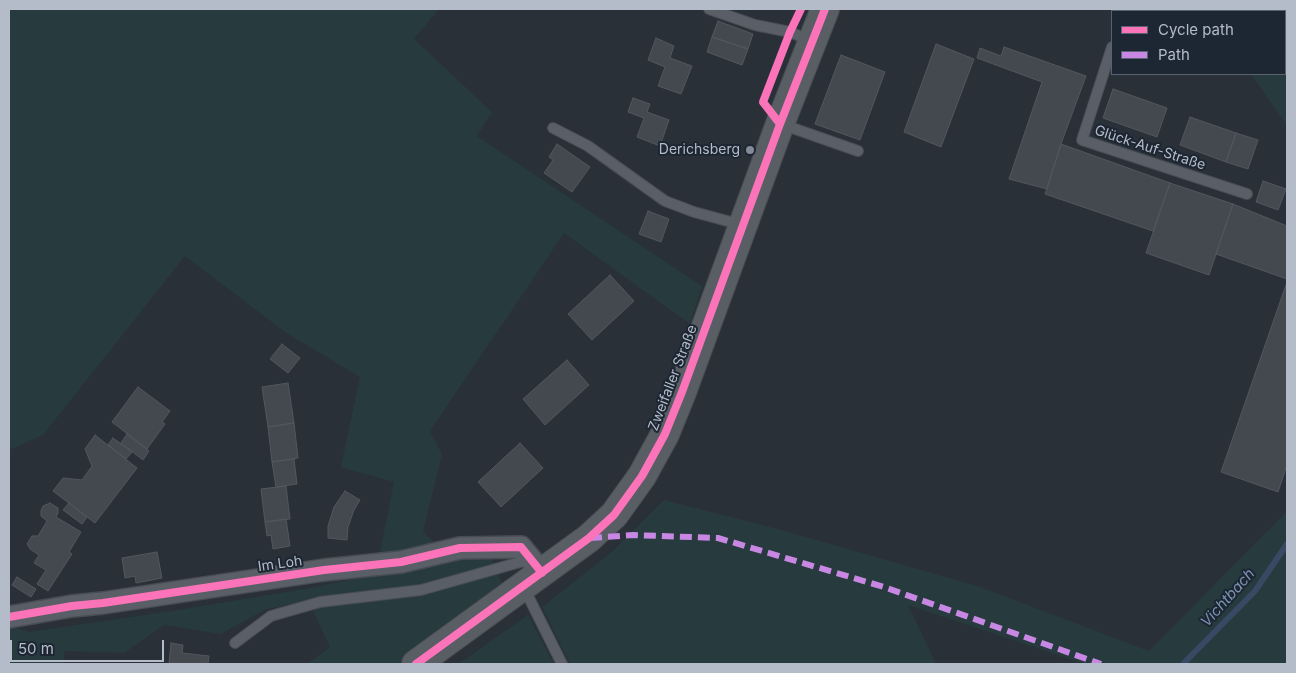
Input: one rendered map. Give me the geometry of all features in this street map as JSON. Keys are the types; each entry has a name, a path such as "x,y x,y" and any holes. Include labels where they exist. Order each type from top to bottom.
{"main road":[{"name":"Zweifaller Straße","path":"416,664 532,573 589,538 614,515 642,476 665,434 780,124 825,9"}],"street":[{"name":"Im Loh","path":"9,617 72,606 324,570 402,562 460,548 521,547 532,573"}],"lane":[{"path":"709,9 755,25 790,32 812,41"},
{"name":"Glück-Auf-Straße","path":"1111,50 1082,140 1247,194"},
{"path":"780,124 858,151"},
{"path":"553,128 588,146 665,201 694,212 743,225"},
{"path":"235,642 271,616 320,602 421,590 532,573 562,664"}],"green space":[{"path":"9,9 439,9 414,39 492,112 477,136 702,286 690,324 564,233 430,431 442,454 423,532 439,547 378,562 394,482 341,467 360,377 285,332 185,256 43,435 9,450"},
{"path":"1182,9 1287,9 1287,125 1252,75 1286,75 1286,10"},
{"path":"664,500 774,528 980,587 1149,651 1287,511 1287,664 1085,664 908,605 936,664 570,664 542,607 613,551"},
{"path":"489,553 502,583 398,664 307,664 330,647 308,600 264,610 221,634 164,625 124,653 64,651 64,664 9,664 9,626 29,632 172,611 304,589"},
{"path":"528,615 554,664 458,664"}],"building":[{"path":"718,21 753,34 748,49 712,37"},
{"path":"712,37 748,49 742,65 707,52"},
{"path":"656,38 674,46 670,58 692,66 681,94 658,86 665,67 648,60"},
{"path":"936,44 974,59 941,147 904,132"},
{"path":"1004,47 1086,76 1047,189 1009,179 1042,82 977,58 980,48 1001,56"},
{"path":"841,55 885,72 860,140 815,124"},
{"path":"1113,89 1167,108 1157,137 1103,118"},
{"path":"633,98 650,104 647,112 669,120 660,146 637,137 644,118 628,112"},
{"path":"1190,117 1236,133 1226,162 1180,145"},
{"path":"1236,133 1258,140 1248,169 1226,162"},
{"path":"557,144 590,167 572,192 544,173 553,160 549,157"},
{"path":"1061,144 1170,183 1153,231 1045,194"},
{"path":"1263,181 1286,189 1278,210 1256,202"},
{"path":"1170,183 1233,204 1209,275 1146,253"},
{"path":"1233,204 1287,226 1287,279 1216,254"},
{"path":"648,211 669,219 661,242 639,234"},
{"path":"610,275 634,301 592,340 568,314"},
{"path":"1287,282 1287,465 1278,492 1221,472"},
{"path":"282,344 300,358 288,373 270,359"},
{"path":"567,360 589,385 545,425 523,399"},
{"path":"288,383 294,423 268,427 262,387"},
{"path":"138,387 170,411 162,422 165,424 147,449 112,422"},
{"path":"294,423 298,458 272,462 268,427"},
{"path":"127,434 149,451 143,460 121,443"},
{"path":"95,435 137,468 95,523 53,491 63,478 82,480 92,466 85,449"},
{"path":"113,438 132,452 126,459 108,445"},
{"path":"520,443 543,468 501,507 478,482"},
{"path":"294,459 297,484 276,487 272,462"},
{"path":"286,486 290,519 265,522 261,489"},
{"path":"345,491 360,500 348,527 347,540 328,538 328,526 334,507"},
{"path":"50,503 58,508 56,517 81,532 69,552 72,554 48,591 37,584 46,570 34,563 39,555 30,549 27,544 32,536 38,536 47,521 41,516 41,511 43,506"},
{"path":"69,503 87,517 82,524 63,510"},
{"path":"286,519 290,546 273,549 271,535 267,536 265,522"},
{"path":"157,552 162,578 136,583 135,576 125,578 122,558"},
{"path":"17,577 36,589 31,597 12,585"},
{"path":"171,643 183,645 182,653 209,656 208,664 169,664"}],"waterway":[{"name":"Vichtbach","path":"1183,664 1255,591 1287,544"}],"marked path":[{"path":"590,538 633,535 718,538 884,587 1101,664"}],"cycle path":[{"path":"780,124 763,102 801,9"},
{"path":"416,664 589,538 614,515 642,476 665,434 682,392 780,124 825,9"},
{"path":"9,617 72,606 324,570 401,562 460,548 521,547 542,573"}],"place":[{"name":"Derichsberg","path":"750,150"}]}
